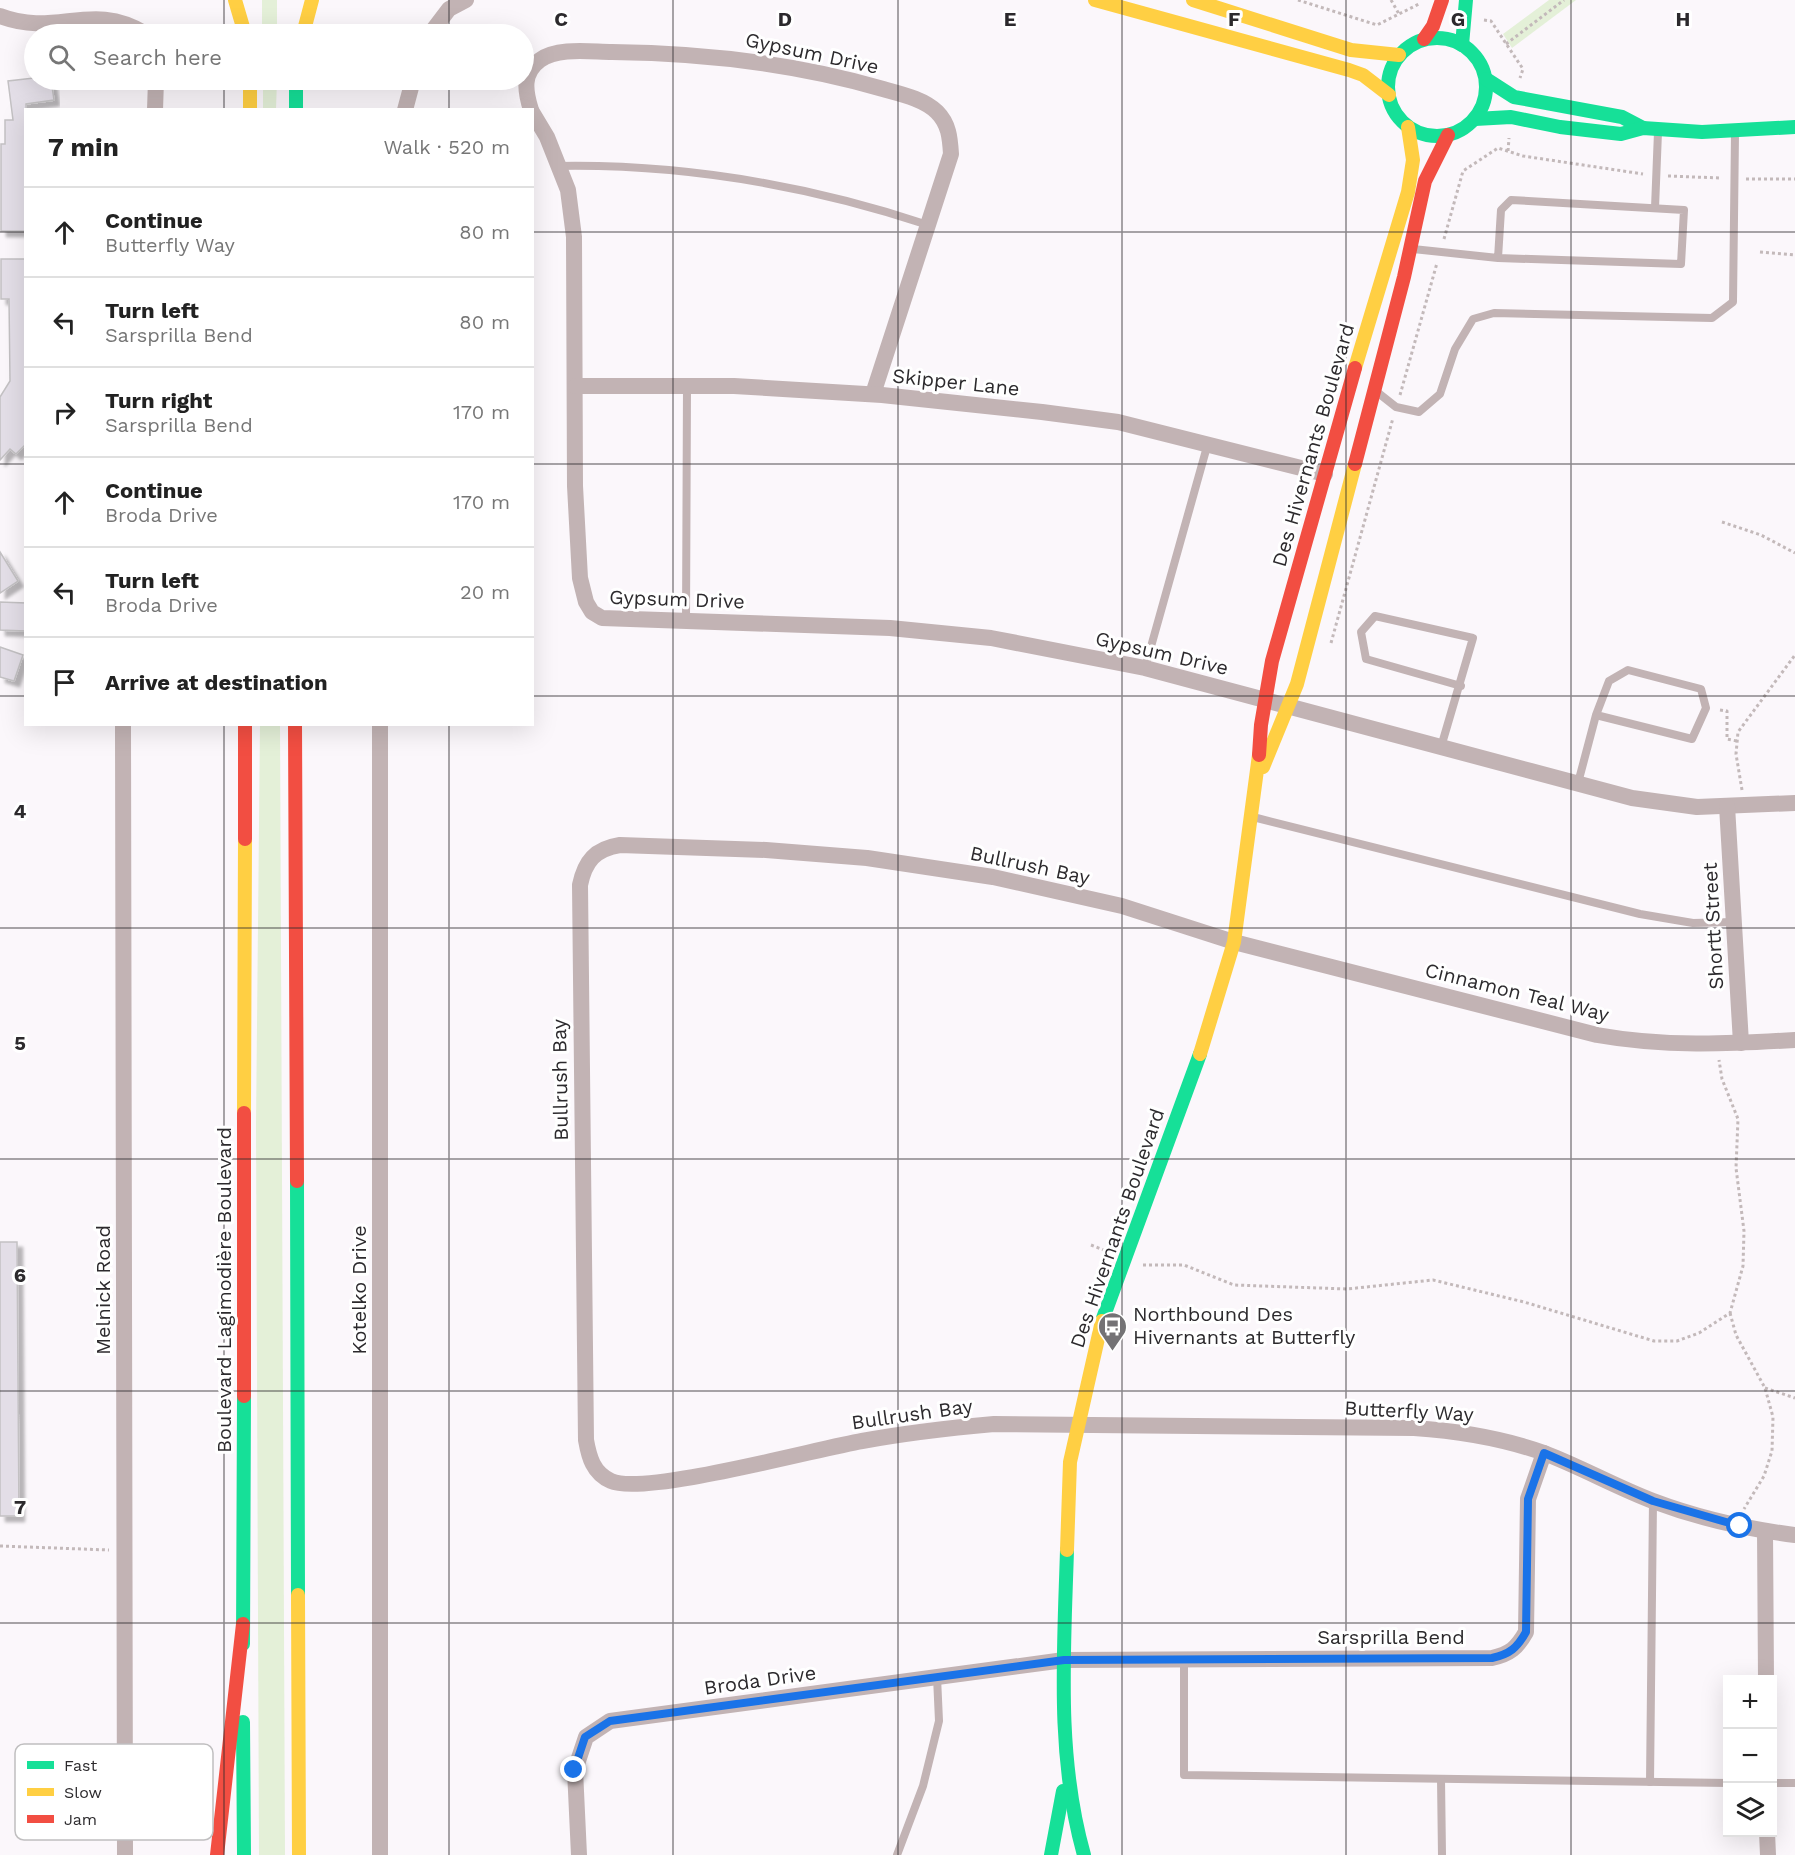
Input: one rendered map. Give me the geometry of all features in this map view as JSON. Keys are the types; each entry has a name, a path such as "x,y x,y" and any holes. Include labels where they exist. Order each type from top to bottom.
{"main road":[{"path":"235,0 242,24"},
{"path":"251,0 251,24"},
{"path":"296,24 297,0"},
{"path":"306,24 312,0"},
{"path":"1095,0 1251,45 1349,70 1363,75 1389,95"},
{"path":"1193,0 1351,51 1383,57 1399,56"},
{"path":"1424,39 1433,26 1442,0"},
{"path":"1462,45 1466,0"},
{"path":"1437,38 1462,45 1478,59 1486,79 1486,93 1475,119 1467,126 1448,135 1428,135 1408,127 1399,118 1389,95 1389,74 1399,56 1410,45 1424,39 1437,38"},
{"path":"1486,79 1514,97 1622,117 1642,128"},
{"path":"250,90 250,108"},
{"path":"296,90 296,108"},
{"path":"1475,119 1511,117 1560,127 1621,134 1642,128 1702,132 1795,127"},
{"name":"Des Hivernants Boulevard","path":"1084,1855 1073,1816 1066,1771 1064,1660 1067,1501 1070,1462 1098,1331 1201,1050 1234,942 1258,779 1261,724 1265,699 1277,644 1325,474 1383,272 1399,229 1406,201 1413,160 1408,127"},
{"name":"Des Hivernants Boulevard","path":"1258,779 1290,706 1374,390 1425,181 1448,135"},
{"name":"Boulevard Lagimodière Boulevard","path":"244,1855 245,726"},
{"path":"295,726 299,1855"},
{"path":"217,1855 243,1624"},
{"name":"Des Hivernants Boulevard","path":"1051,1855 1066,1771"}],"street":[{"path":"438,24 449,9 466,0"},
{"path":"0,16 20,21 39,20 73,10 103,8 122,14 134,24"},
{"name":"Gypsum Drive","path":"534,67 540,60 552,55 581,52 697,54 804,69 866,84 924,103 937,111 947,125 951,154 873,394"},
{"path":"155,108 156,90"},
{"path":"406,108 410,90"},
{"name":"Gypsum Drive","path":"527,90 531,108"},
{"name":"Gypsum Drive","path":"534,115 568,190 574,237 575,486 580,578 586,602 592,612 613,621 913,630 991,638 1145,668 1265,699"},
{"name":"Skipper Lane","path":"576,386 687,386 873,394 1118,422 1208,442 1325,474"},
{"path":"1265,699 1632,798 1670,804 1727,806 1795,803"},
{"name":"Melnick Road","path":"123,726 125,1744"},
{"name":"Kotelko Drive","path":"380,726 380,1855"},
{"name":"Shortt Street","path":"1727,806 1741,1043"},
{"name":"Bullrush Bay","path":"1077,1426 994,1424 926,1431 646,1483 623,1484 598,1474 589,1457 586,1440 579,909 583,869 592,856 605,848 620,845 766,850 867,858 993,877 1122,906 1234,942"},
{"name":"Cinnamon Teal Way","path":"1234,942 1597,1035 1664,1044 1716,1045 1795,1040"},
{"name":"Butterfly Way","path":"1077,1426 1450,1430 1495,1438 1544,1453 1653,1501 1740,1526 1795,1535"},
{"name":"Sarsprilla Bend","path":"1064,1660 1492,1658 1508,1654 1518,1646 1526,1632 1528,1499 1544,1453"},
{"path":"1765,1531 1766,1675"},
{"name":"Broda Drive","path":"579,1855 574,1770 585,1737 610,1721 1064,1660"},
{"path":"1767,1837 1768,1855"},
{"name":"Melnick Road","path":"125,1840 125,1855"}],"lane":[{"path":"1655,208 1658,128"},
{"path":"1374,390 1396,407 1419,412 1440,393 1455,349 1473,318 1494,313 1712,318 1732,302 1735,130"},
{"path":"559,166 626,165 701,171 784,184 873,207 928,225"},
{"path":"1410,249 1498,258 1681,264 1684,210 1511,200 1501,210 1498,258"},
{"path":"686,622 687,386"},
{"path":"1145,668 1208,442"},
{"path":"1442,747 1461,686 1473,638 1375,616 1361,632 1366,659 1461,686"},
{"path":"1578,783 1596,715 1609,681 1628,670 1701,689 1706,708 1692,739 1596,715"},
{"path":"1252,817 1640,914 1693,923 1734,922"},
{"path":"1650,1782 1653,1501"},
{"path":"1184,1659 1184,1775 1723,1783"},
{"path":"897,1855 923,1786 939,1721 937,1677"},
{"path":"1441,1779 1442,1855"},
{"path":"1777,1783 1795,1783"}],"path":[{"path":"1298,0 1377,25 1419,4"},
{"path":"1391,0 1399,14"},
{"path":"1506,44 1564,0"},
{"path":"1760,252 1795,255"},
{"path":"1722,522 1761,535 1795,553"},
{"path":"1745,805 1736,754 1738,732 1795,655"},
{"path":"1720,710 1727,711 1727,739 1737,741"},
{"path":"1716,1045 1722,1079 1738,1119 1736,1168 1744,1230 1743,1266 1730,1312 1736,1335 1765,1388 1773,1417 1772,1450 1764,1476 1743,1511 1740,1526"},
{"path":"1124,1257 1143,1265 1184,1265 1234,1285 1347,1289 1433,1280 1524,1302 1653,1341 1677,1341 1699,1333 1730,1312"},
{"path":"1765,1388 1795,1398"},
{"path":"0,1546 124,1551"}],"green space":[{"path":"262,0 277,0 277,24 262,24"},
{"path":"1549,0 1576,0 1512,48 1503,34"},
{"path":"263,90 277,90 276,108 263,108"},
{"path":"260,726 280,726 285,1855 259,1855 256,1125"}],"building":[{"path":"24,79 24,90 52,90 54,100 26,104 24,108 24,231 1,231 1,144 5,144 5,120 13,120 8,81"},
{"path":"1,259 24,259 24,446 16,454 10,449 0,460 0,397 10,381 9,299 1,299"},
{"path":"0,552 18,581 0,593"},
{"path":"0,602 24,603 24,631 0,630"},
{"path":"0,647 23,655 14,681 0,677"},
{"path":"0,1242 17,1242 19,1516 0,1516"}],"traffic: fast":[{"path":"1462,45 1466,0"},
{"path":"1437,38 1456,42 1472,52 1482,68 1486,87 1482,106 1472,122 1456,132 1437,136 1418,132 1402,122 1392,106 1388,87 1392,68 1402,52 1418,42 1437,38"},
{"path":"1486,79 1514,97 1622,117 1643,128"},
{"path":"296,90 296,108"},
{"path":"1475,119 1511,117 1560,127 1621,134 1643,128 1702,132 1795,127"},
{"path":"1102,1321 1200,1054"},
{"path":"297,1181 298,1595"},
{"path":"243,1644 244,1396"},
{"path":"1067,1550 1064,1665 1066,1742 1075,1818 1084,1855"},
{"path":"243,1722 244,1855"},
{"path":"1051,1855 1063,1791"}],"traffic: slow":[{"path":"235,0 242,24"},
{"path":"306,24 312,0"},
{"path":"1095,0 1349,70 1363,75 1389,95"},
{"path":"1193,0 1351,50 1399,55"},
{"path":"250,90 250,108"},
{"path":"1355,368 1408,192 1413,160 1408,127"},
{"path":"1263,767 1297,684 1355,464"},
{"path":"1200,1054 1234,942 1259,755"},
{"path":"244,1113 245,839"},
{"path":"1067,1550 1070,1462 1102,1321"},
{"path":"298,1595 299,1855"}],"traffic: jam":[{"path":"1424,39 1433,26 1442,0"},
{"path":"1355,464 1404,277 1425,181 1448,135"},
{"path":"1259,755 1261,725 1272,661 1355,368"},
{"path":"245,726 245,839"},
{"path":"295,726 297,1181"},
{"path":"244,1113 244,1396"},
{"path":"217,1855 243,1624"}],"place":[{"name":"Northbound Des Hivernants at Butterfly","path":"1112,1352"}],"route":[{"path":"574,1770 585,1737 610,1721 1064,1660 1492,1658 1508,1654 1518,1646 1526,1632 1528,1499 1544,1453 1653,1501 1740,1526"}]}
